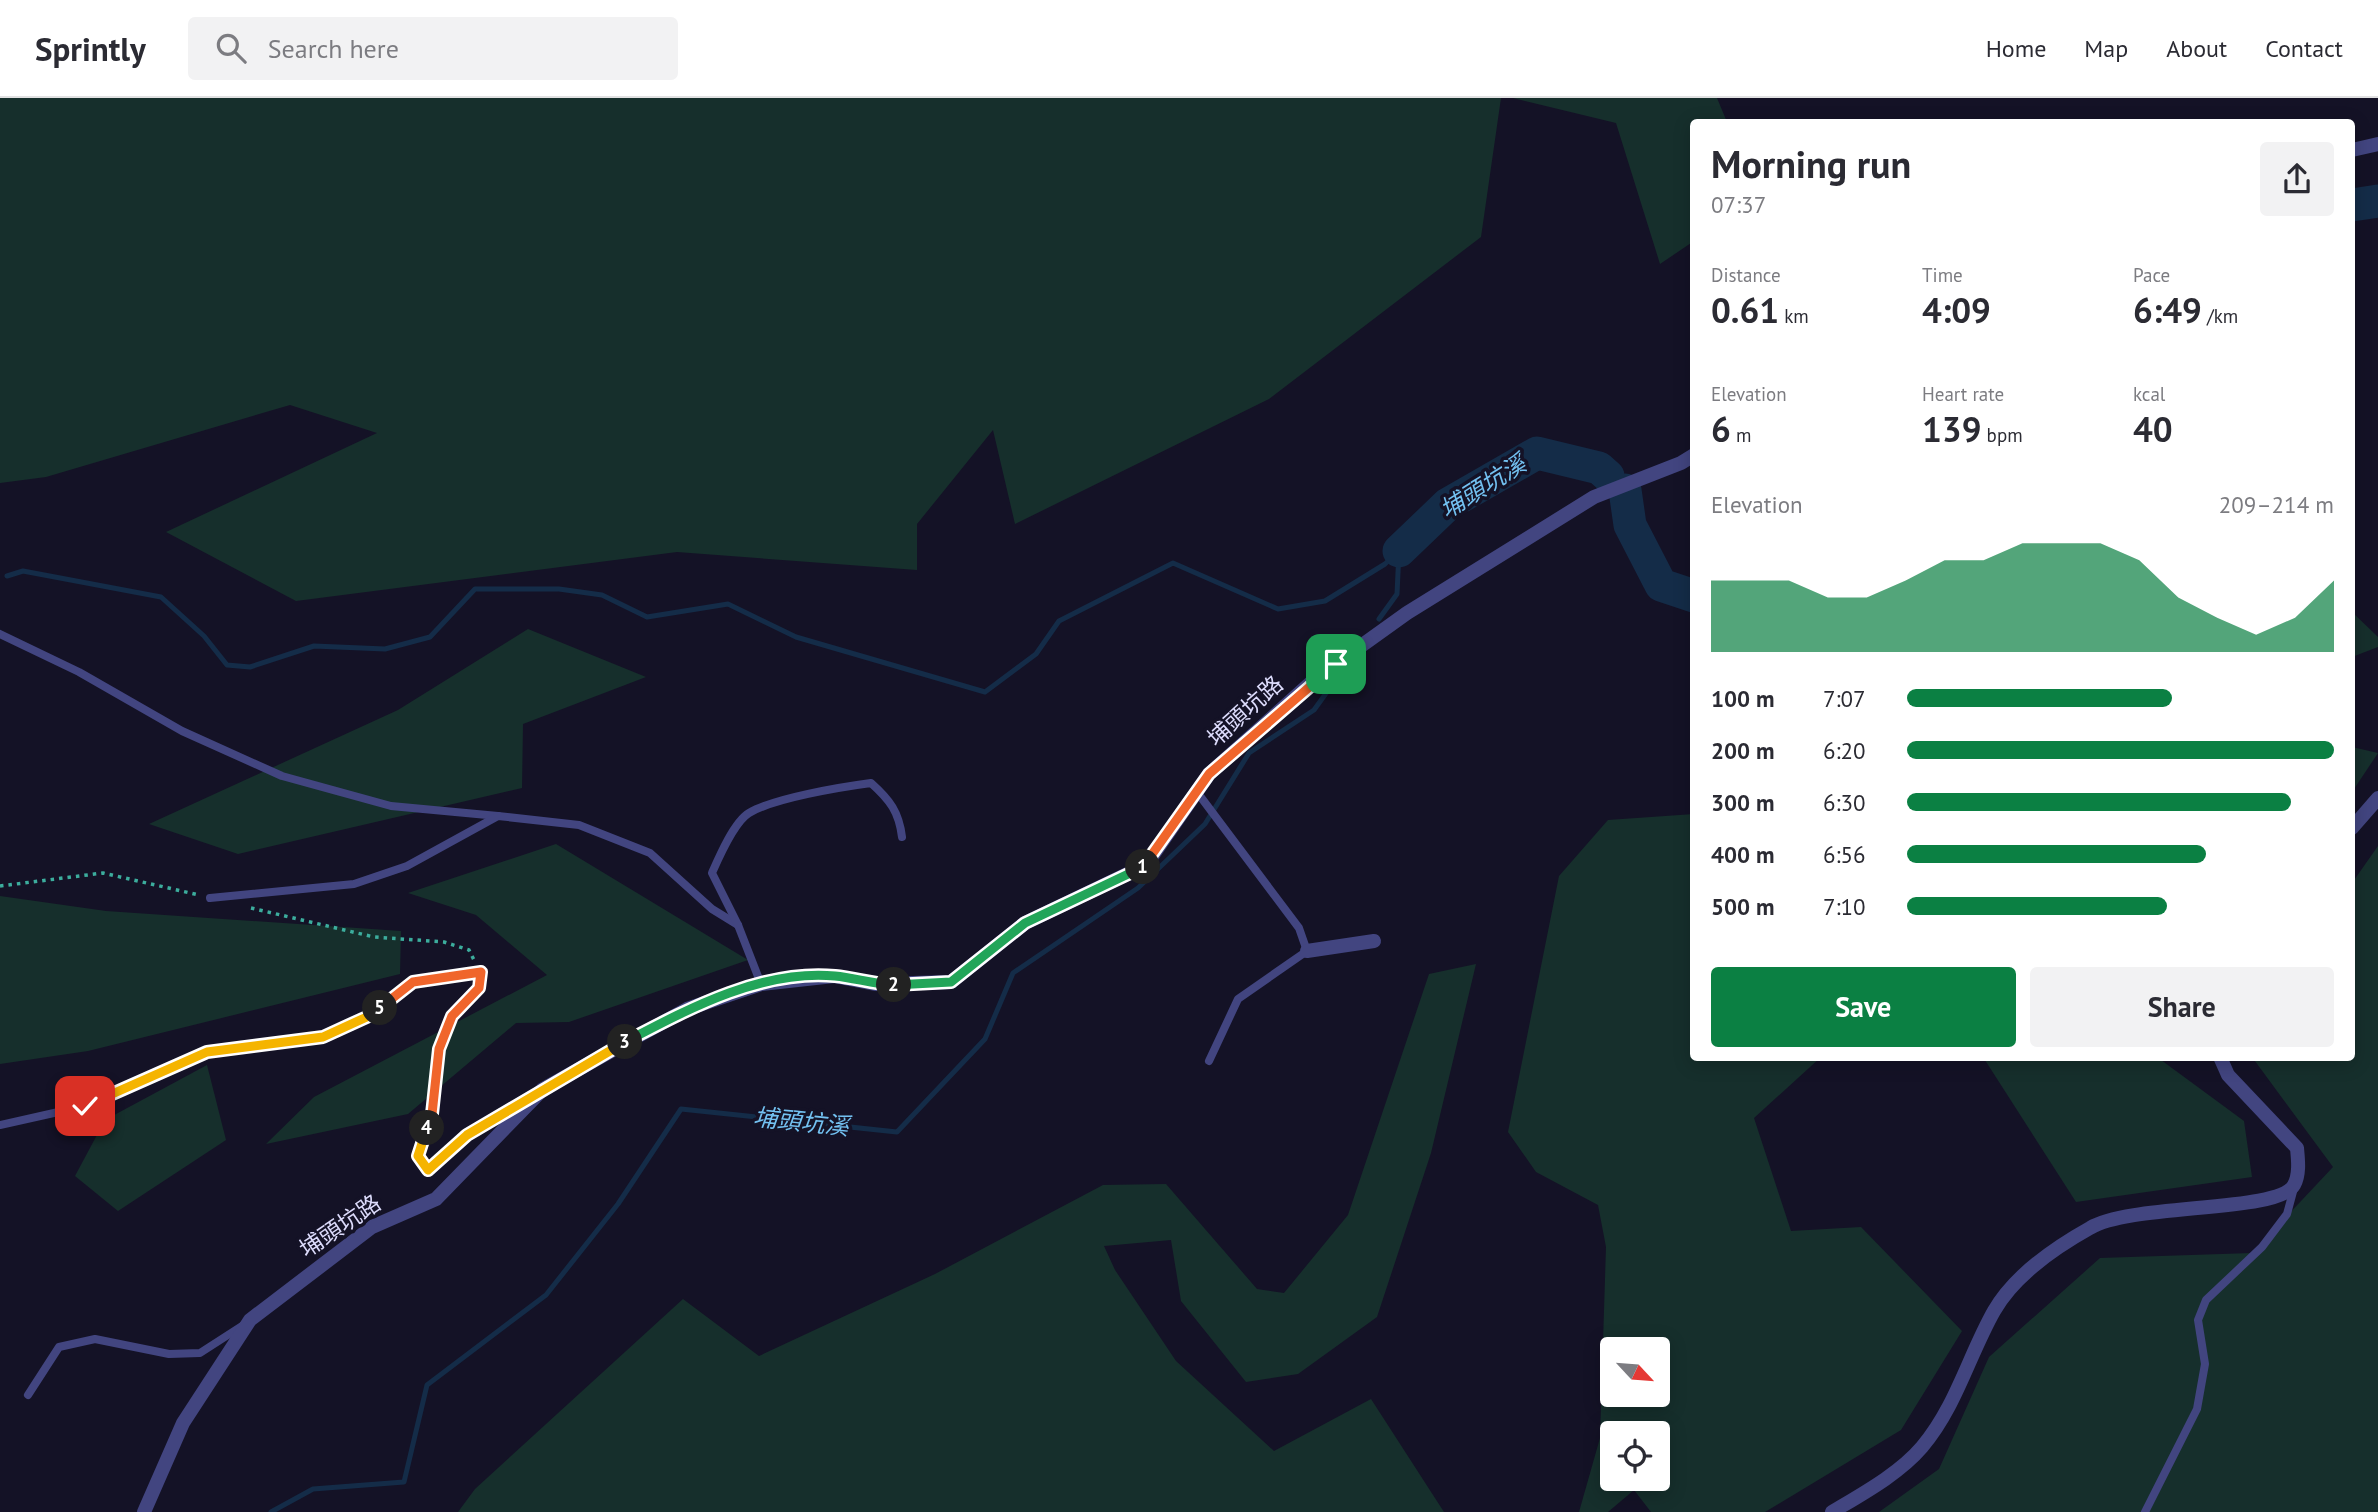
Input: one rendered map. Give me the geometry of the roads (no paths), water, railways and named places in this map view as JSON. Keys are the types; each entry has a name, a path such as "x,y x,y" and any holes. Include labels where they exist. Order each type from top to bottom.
{"street":[{"path":"2355,149 2378,145"},
{"name":"埔頭坑路","path":"144,1512 183,1423 250,1320 372,1227 436,1199 543,1089 687,1009 761,984 834,976 875,984 951,982 1025,923 1146,865 1201,797 1209,774 1315,679 1407,613 1594,497 1690,457"},
{"path":"2355,825 2378,798"},
{"path":"1307,951 1374,942"},
{"path":"1832,1512 1905,1464 1922,1447 1960,1384 1995,1308 2020,1279 2072,1238 2102,1220 2134,1213 2260,1202 2284,1195 2294,1185 2299,1164 2297,1148 2259,1104 2228,1075 2222,1061"}],"lane":[{"path":"0,634 79,672 182,731 282,776 391,806 579,825 650,853 712,909 738,925"},
{"path":"761,984 738,925 712,873 723,848 748,814 847,786 871,783 889,799 900,816 902,837"},
{"path":"1201,797 1299,928 1307,951 1238,999 1209,1061"},
{"path":"210,898 354,884 407,866 498,816"},
{"path":"0,1125 85,1106 207,1052 323,1037 369,1016 413,982 481,972"},
{"path":"2145,1512 2197,1409 2205,1364 2198,1320 2206,1300 2262,1247 2287,1214 2294,1185"},
{"path":"28,1395 59,1347 95,1339 169,1354 200,1353 250,1320"}],"waterway":[{"name":"埔頭坑溪","path":"2355,205 2378,201"},
{"name":"埔頭坑溪","path":"1399,551 1448,504 1537,453 1599,468 1608,476"},
{"name":"埔頭坑溪","path":"1625,490 1630,525 1661,585 1690,595"},
{"path":"7,576 23,571 161,597 204,636 227,665 250,667 314,646 385,649 430,637 475,589 559,589 602,595 647,617 728,604 796,637 985,692 1036,654 1059,621 1173,563 1278,609 1325,601 1385,564 1399,551"},
{"name":"埔頭坑溪","path":"1379,619 1397,594 1399,551"},
{"name":"埔頭坑溪","path":"271,1512 313,1489 404,1482 427,1385 546,1295 618,1204 681,1109 897,1132 985,1039 1013,973 1138,888 1205,824 1249,753 1314,710 1337,678"}]}
